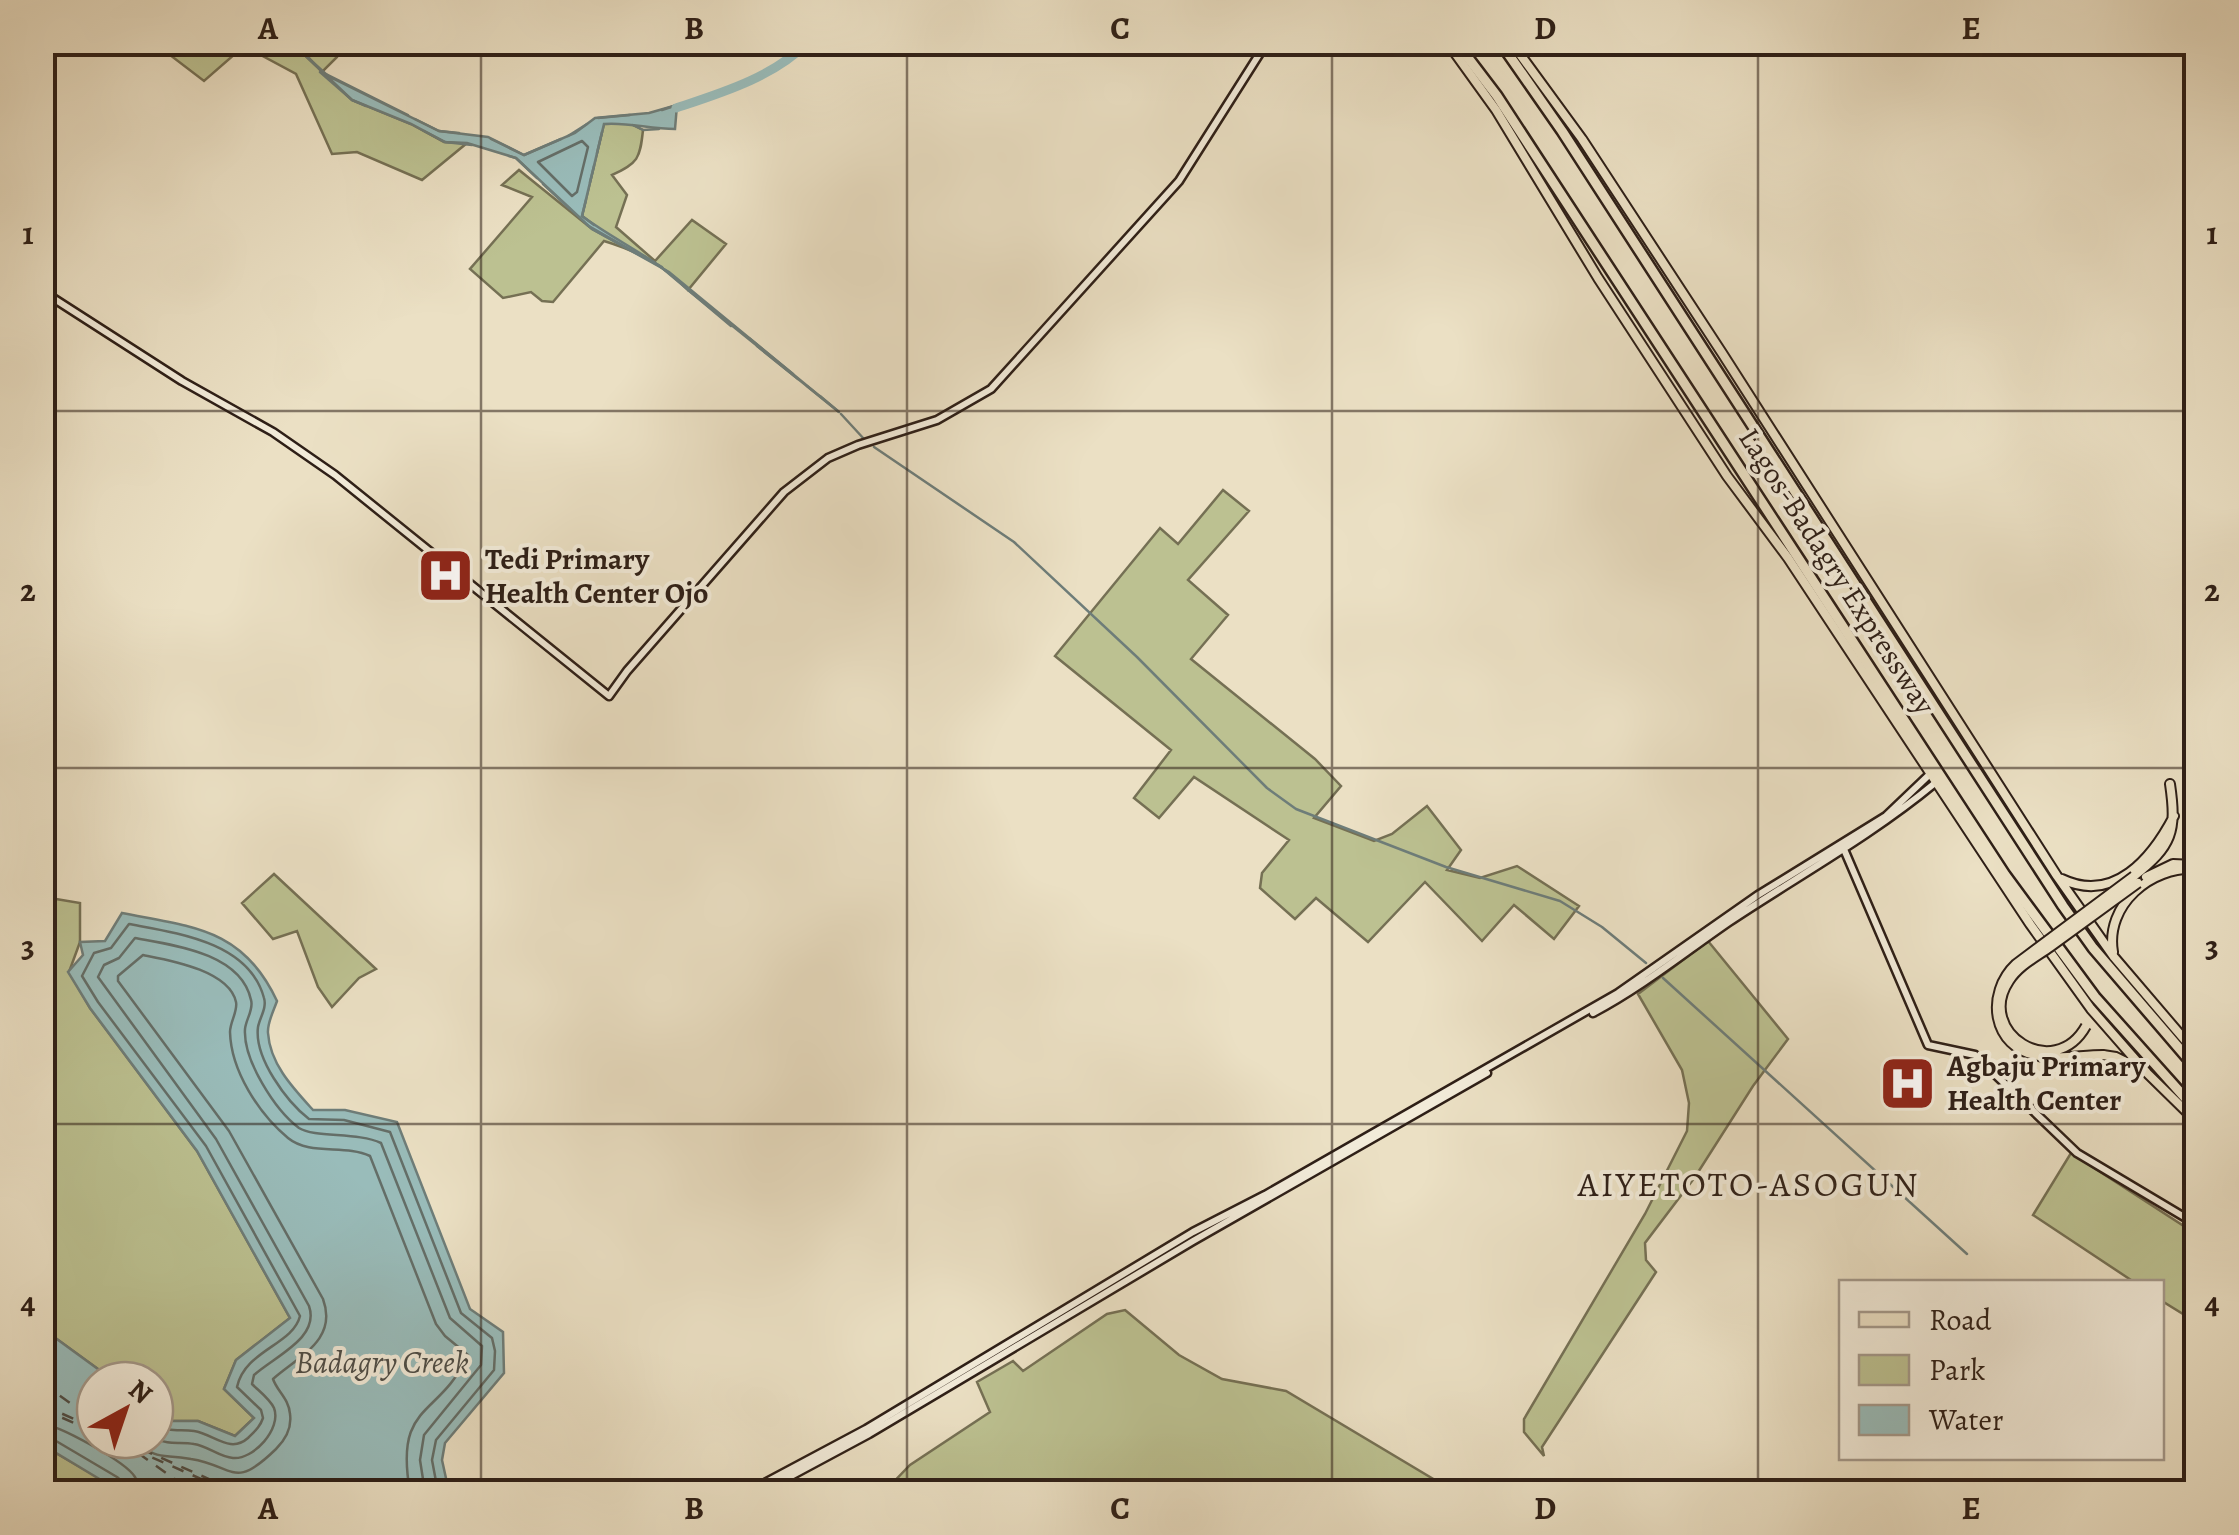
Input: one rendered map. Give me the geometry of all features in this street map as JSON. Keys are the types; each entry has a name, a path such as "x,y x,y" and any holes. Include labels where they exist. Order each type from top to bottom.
{"highway":[{"name":"Lagos-Badagry Expressway","path":"1456,42 1497,96 2006,875 2095,996 2196,1110"},
{"name":"Lagos-Badagry Expressway","path":"1500,42 1562,131 2063,906 2093,948 2196,1068"}],"main road":[{"name":"Lagos-Badagry Expressway","path":"1447,42 1496,110 1692,423 1788,558 1936,784"},
{"name":"Lagos-Badagry Expressway","path":"1511,42 1582,139 1722,352 2057,876 2114,957 2196,1053"},
{"path":"1936,784 2081,996 2196,1121"},
{"path":"2081,996 2088,1018 2086,1026 2074,1042 2062,1049 2046,1051 2025,1046 2011,1035 2002,1018 2005,988 2026,964 2136,880 2164,849 2174,816 2170,784"},
{"path":"2057,876 2089,887 2121,877 2155,851 2174,816"},
{"path":"2148,1073 2103,1054 2046,1057 2020,1049 2007,1038 1997,1020 1997,993 2002,979 2016,964 2136,880 2174,864 2196,868"},
{"path":"2114,957 2113,924 2132,895 2166,872 2196,868"}],"street":[{"path":"42,292 182,381 273,432 334,475 609,696 784,492 811,468 858,445 938,420 991,388 1179,181 1267,42"},
{"path":"1844,848 1897,808 1930,774"},
{"path":"748,1492 866,1429 1618,993 1936,784"},
{"path":"1844,848 1928,1046 1975,1055 2077,1153 2196,1224"},
{"path":"760,1492 869,1434 1159,1256"}],"green space":[{"path":"43,42 292,43 352,100 444,142 467,143 422,180 357,152 332,154 296,74 244,46 204,81 157,45 43,54"},
{"path":"295,43 343,43 337,57 322,72"},
{"path":"629,123 643,130 642,140 636,159 612,175 627,195 616,227 655,261 692,220 726,244 688,290 649,260 604,241 553,302 542,301 531,292 503,298 470,269 532,197 502,185 519,170 592,229 616,242 582,216 604,124"},
{"path":"1223,490 1249,511 1188,580 1228,615 1191,659 1315,759 1341,786 1314,818 1374,841 1392,834 1427,806 1461,850 1447,870 1480,878 1517,866 1579,906 1554,939 1514,905 1482,941 1425,882 1368,942 1316,898 1295,919 1260,888 1262,873 1289,840 1194,777 1159,818 1134,798 1171,750 1055,656 1160,528 1178,544"},
{"path":"274,874 376,969 359,978 332,1007 318,987 297,931 273,939 242,903"},
{"path":"56,899 80,903 80,942 69,972 90,1008 197,1151 290,1318 236,1360 224,1389 254,1418 235,1436 198,1421 175,1421 175,1360 86,1360 43,1329 42,915"},
{"path":"1708,941 1788,1039 1695,1177 1645,1243 1646,1260 1656,1272 1542,1447 1544,1456 1524,1432 1524,1419 1645,1214 1687,1131 1689,1103 1682,1070 1638,994"},
{"path":"2071,1153 2196,1234 2196,1322 2164,1302 2164,1280 2131,1280 2033,1215"},
{"path":"1125,1310 1179,1355 1222,1379 1286,1391 1455,1492 884,1492 910,1465 990,1412 977,1382 1013,1361 1023,1371 1107,1314"},
{"path":"42,1445 111,1485 121,1492 43,1492"}],"water":[{"path":"292,43 328,76 439,131 488,137 524,155 575,133 595,118 649,113 677,105 675,129 604,124 582,216 664,269 592,229 516,158 467,143 445,142 352,100"},
{"path":"664,269 669,272 839,412 688,290"},
{"name":"Badagry Creek","path":"122,913 193,928 232,945 248,958 277,1001 268,1029 273,1055 313,1110 345,1110 397,1122 470,1309 503,1332 504,1373 445,1443 442,1460 449,1492 121,1492 43,1445 43,1329 86,1360 75,1360 75,1460 175,1460 175,1421 198,1421 235,1436 254,1418 224,1389 236,1360 290,1318 197,1151 90,1008 68,972 83,955 80,942 105,941"}],"waterway":[{"path":"292,42 301,52"},
{"path":"295,42 309,58"},
{"path":"676,108 763,74 808,42"},
{"path":"320,72 352,100 366,106"},
{"path":"326,74 408,115"},
{"path":"662,110 677,105 676,111"},
{"path":"598,118 630,115"},
{"path":"415,119 439,131 459,133"},
{"path":"568,136 587,124"},
{"path":"633,125 643,130 659,129"},
{"path":"424,131 445,142 472,145"},
{"path":"597,153 602,132"},
{"path":"491,139 524,155 561,139"},
{"path":"509,156 537,178"},
{"path":"590,182 594,166"},
{"path":"543,184 570,209"},
{"path":"586,200 582,216 594,225"},
{"path":"587,225 654,263"},
{"path":"634,251 662,267"},
{"path":"661,267 731,326"},
{"path":"706,304 735,327"},
{"path":"749,338 793,374"},
{"path":"757,346 798,379"},
{"path":"807,386 839,412 820,396"},
{"path":"841,414 864,439"},
{"path":"874,447 1014,542 1137,657 1267,788 1296,809 1446,867 1560,901 1602,927 1646,963"},
{"path":"1663,978 1967,1254"}],"ferry route":[{"path":"42,1383 75,1407"},
{"path":"42,1405 75,1419"},
{"path":"42,1409 75,1423"},
{"path":"148,1460 193,1492"},
{"path":"158,1460 231,1492"},
{"path":"166,1460 238,1492"}],"place":[{"name":"Tedi Primary Health Center Ojo","path":"446,576"},
{"name":"Agbaju Primary Health Center","path":"1908,1083"}],"district":[{"name":"AIYETOTO-ASOGUN","path":"1749,1184"}]}
